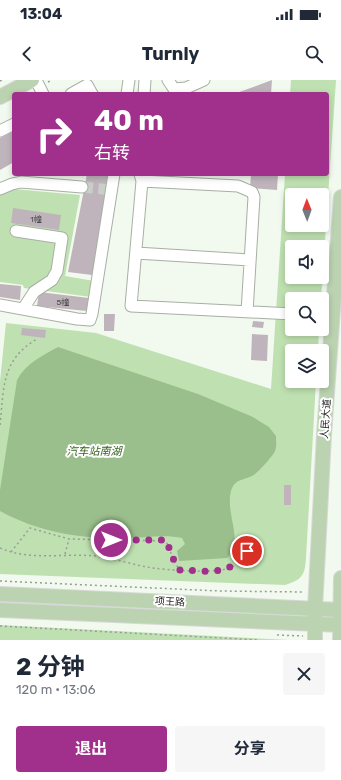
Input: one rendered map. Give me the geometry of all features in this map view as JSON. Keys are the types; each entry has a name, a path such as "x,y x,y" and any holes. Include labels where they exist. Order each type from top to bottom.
{"main road":[{"path":"0,97 32,80"},
{"name":"人民大道","path":"329,306 339,258 341,197"},
{"name":"人民大道","path":"315,640 314,625 326,336"},
{"path":"340,640 341,578"},
{"name":"项王路","path":"0,594 340,610"},
{"name":"项王路","path":"0,610 340,625"}],"lane":[{"path":"36,80 42,92"},
{"path":"127,92 129,80"},
{"path":"144,92 145,80"},
{"path":"168,80 174,89 180,89 204,80"},
{"path":"75,92 87,85 91,92"},
{"path":"0,131 12,125"},
{"path":"0,304 77,319 90,320 114,176"},
{"path":"247,312 254,196 252,192 238,186 141,177 131,306 247,312 285,314"},
{"path":"0,189 20,182 82,188"},
{"path":"16,231 62,238 57,271 52,280 34,292 23,309"},
{"path":"136,253 250,260"}],"path":[{"path":"0,425 5,376 8,368 24,346 37,339"},
{"path":"11,552 30,528 69,539 166,540 175,563 180,570"},
{"path":"64,555 69,539"},
{"path":"0,548 11,552 32,556 98,556 146,567 180,570 223,570 233,567 238,561 241,553 247,551"},
{"path":"0,581 220,591 316,592"},
{"path":"0,626 259,640"},
{"path":"188,640 192,636"}],"shaded area":[{"path":"291,80 336,80 329,188 285,188 285,232 326,232 325,240 285,240 285,284 322,284 321,292 285,292 285,336 319,336 318,344 285,344 285,388 316,388 306,558 305,569 299,579 285,585 0,574 0,381 6,323 96,333 271,389 285,176 329,176 329,92 290,92"},
{"path":"14,189 80,195 65,276 94,281 91,297 24,288 23,285 0,282 0,195"},
{"path":"0,625 289,640 0,640"}],"water":[{"name":"汽车站南湖","path":"58,347 198,394 253,417 269,427 276,436 276,448 274,453 254,475 238,481 232,488 230,507 235,535 235,544 232,552 227,558 179,561 177,551 185,544 182,538 162,536 110,538 78,536 30,525 0,511 0,490 17,380 30,364"}],"building":[{"path":"272,80 271,92 239,92"},
{"path":"12,132 12,163 0,170 0,138"},
{"path":"87,176 111,176 92,275 68,272"},
{"path":"251,176 278,176 277,190 250,188"},
{"path":"13,208 61,215 59,230 11,223"},
{"path":"0,284 21,286 20,300 0,297"},
{"path":"39,292 89,298 87,311 37,306"},
{"path":"104,314 115,314 114,331 104,331"},
{"path":"253,321 264,322 263,328 252,327"},
{"path":"22,328 46,330 45,338 21,335"},
{"path":"252,334 268,335 267,361 251,360"},
{"path":"284,485 291,485 291,505 284,505"}],"tunnel":[{"path":"82,187 112,190"}],"route":[{"path":"111,540 166,540 175,563 180,570 223,570 233,567 238,561 241,553 247,551"}]}
